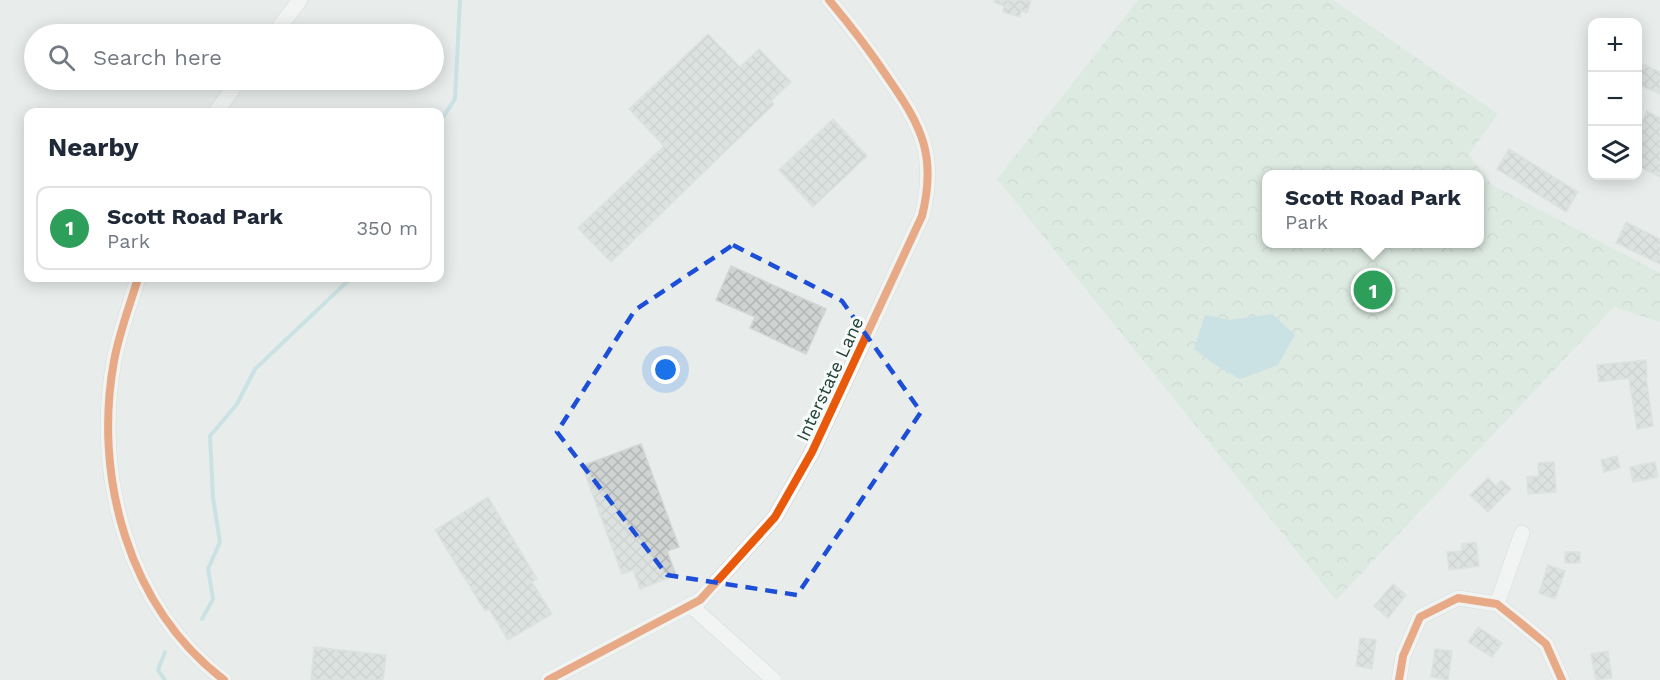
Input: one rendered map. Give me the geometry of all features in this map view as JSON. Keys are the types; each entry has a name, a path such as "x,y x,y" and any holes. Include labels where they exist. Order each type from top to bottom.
{"street":[{"path":"282,24 300,0"},
{"name":"Interstate Lane","path":"548,680 700,600 775,517 813,452 922,216 928,194 928,170 926,153 916,120 866,45 829,0"},
{"path":"219,108 232,90"},
{"path":"137,282 114,360 109,411 110,460 120,525 132,557 165,618 194,652 224,680"},
{"path":"1497,604 1522,533"},
{"path":"1399,680 1402,656 1420,617 1458,598 1497,604 1546,644 1562,680"},
{"path":"690,604 774,680"}],"highlighted area":[{"path":"733,245 842,301 921,412 797,595 667,575 557,432 635,310"}],"green space":[{"path":"1138,0 1333,0 1498,114 1469,154 1481,170 1262,170 1262,248 1484,248 1484,174 1491,184 1660,273 1660,322 1614,307 1336,600 997,179"}],"water":[{"path":"1272,314 1295,335 1278,365 1240,379 1194,349 1205,315 1229,320"}],"building":[{"path":"994,0 1031,0 1027,13 1021,11 1020,17 1003,12 1004,6"},
{"path":"708,34 740,67 759,49 791,82 771,101 774,104 611,262 578,228 664,146 629,109"},
{"path":"1642,64 1660,72 1660,94 1642,86"},
{"path":"1647,111 1660,118 1660,177 1642,168 1642,122"},
{"path":"833,119 867,156 813,207 779,170"},
{"path":"1509,149 1578,192 1566,212 1497,169"},
{"path":"1626,222 1660,239 1660,264 1616,243"},
{"path":"731,266 826,309 806,354 750,328 755,317 716,300"},
{"path":"1646,360 1653,426 1637,429 1629,378 1599,382 1597,365"},
{"path":"641,444 679,547 667,551 676,575 640,589 633,570 622,574 582,466"},
{"path":"1617,456 1620,468 1604,472 1601,460"},
{"path":"1554,462 1556,492 1528,494 1527,477 1539,476 1538,463"},
{"path":"1655,462 1658,477 1633,482 1630,467"},
{"path":"1488,478 1496,486 1501,480 1511,489 1488,512 1470,495"},
{"path":"488,497 537,579 532,582 552,614 508,640 489,609 485,611 435,530"},
{"path":"1476,542 1479,566 1449,570 1447,552 1462,551 1462,544"},
{"path":"1565,552 1580,552 1580,563 1565,563"},
{"path":"1548,565 1565,571 1555,599 1539,593"},
{"path":"1393,584 1406,595 1388,618 1374,606"},
{"path":"1478,627 1502,643 1492,657 1468,642"},
{"path":"1360,638 1376,640 1372,669 1356,666"},
{"path":"314,647 386,655 383,680 311,680"},
{"path":"1435,649 1452,651 1448,680 1431,677"},
{"path":"1608,651 1612,678 1596,680 1591,654"}],"waterway":[{"path":"444,116 455,99 460,0"},
{"path":"202,619 213,599 208,569 220,542 213,498 210,436 237,404 255,369 347,282"},
{"path":"165,652 158,670 165,680"}],"cycle path":[{"path":"548,680 700,600 775,517 812,452 922,216 928,176 927,159 918,127 900,96 860,38 829,0"},
{"path":"137,282 116,351 109,405 109,449 114,493 125,536 141,577 163,616 191,650 224,680"},
{"path":"1399,680 1403,656 1420,617 1458,598 1497,604 1546,644 1562,680"}],"place":[{"name":"Scott Road Park","path":"1373,290"}]}
